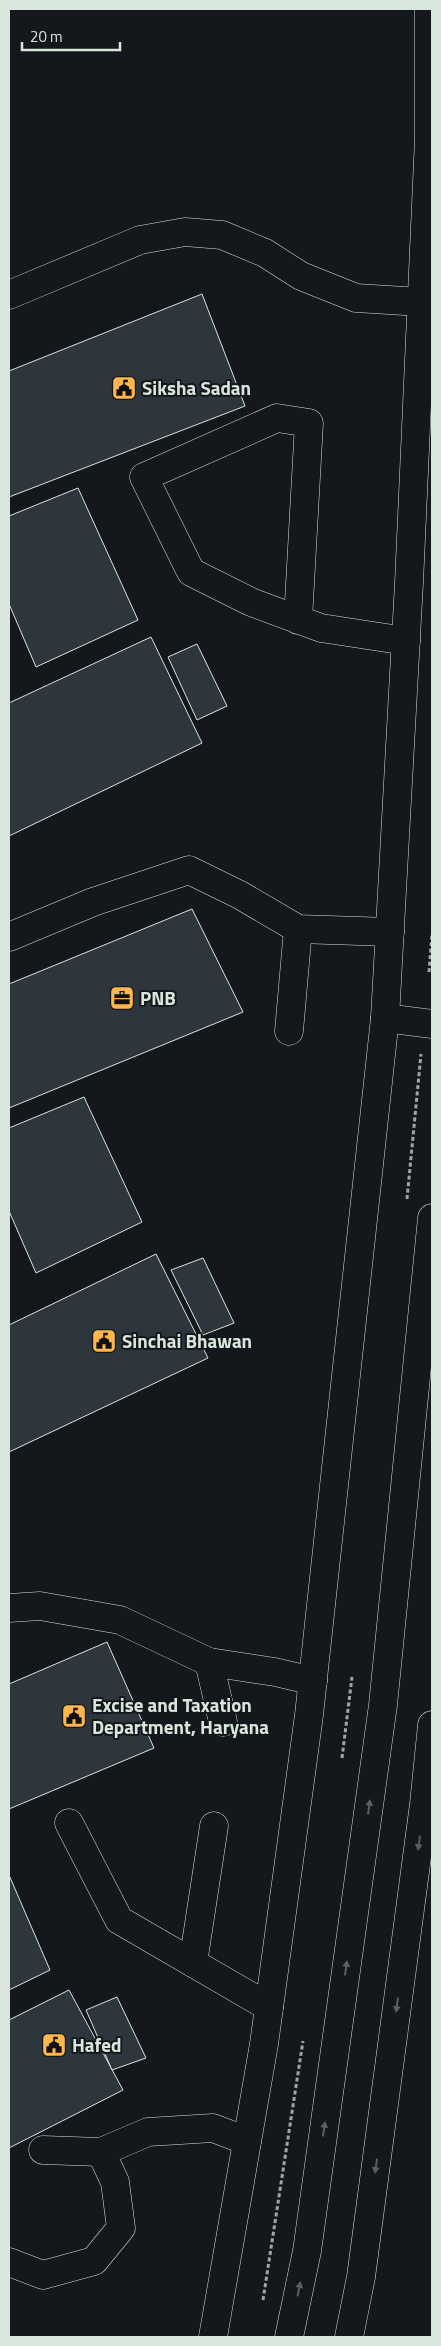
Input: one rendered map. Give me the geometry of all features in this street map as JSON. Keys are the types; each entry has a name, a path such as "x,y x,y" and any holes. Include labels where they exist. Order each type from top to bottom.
{"street":[{"path":"213,2337 269,2007 313,1681 384,1018 406,641 428,138 429,9"},
{"path":"9,295 140,240 185,232 222,235 265,253 301,276 356,298 421,302"},
{"path":"298,620 309,422 277,418 144,477 191,572 250,602 298,620 321,628 406,641"},
{"path":"9,937 93,902 189,870 240,895 298,929 390,932"},
{"path":"289,1031 298,929"},
{"path":"384,1018 427,1036"},
{"path":"289,2337 306,2251 383,1705 432,1218"},
{"path":"9,1608 40,1606 120,1620 209,1662 275,1672 313,1681"},
{"path":"209,1662 223,1722"},
{"path":"348,2337 362,2267 424,1804 432,1726"},
{"path":"69,1823 119,1920 269,2007"},
{"path":"193,1963 214,1826"},
{"path":"44,2150 101,2152 148,2132 213,2128 247,2142"},
{"path":"9,2262 43,2275 94,2261 121,2228 115,2182 101,2152"}],"path":[{"path":"429,972 432,934"},
{"path":"406,1204 427,1036"},
{"path":"342,1761 353,1673"},
{"path":"262,2308 304,2034"}],"building":[{"name":"Siksha Sadan","path":"202,294 245,406 9,497 9,371"},
{"path":"78,488 138,620 36,667 9,604 9,516"},
{"path":"151,637 202,743 9,836 9,703"},
{"path":"197,644 227,706 197,720 168,657"},
{"name":"PNB","path":"192,909 243,1012 9,1108 9,984"},
{"path":"84,1097 142,1222 36,1273 9,1211 9,1128"},
{"name":"Sinchai Bhawan","path":"156,1254 208,1358 9,1452 9,1325"},
{"path":"203,1258 234,1323 203,1335 171,1270"},
{"name":"Excise and Taxation Department, Haryana","path":"107,1642 154,1748 9,1809 9,1684"},
{"path":"9,1875 50,1970 9,1990"},
{"name":"Hafed","path":"69,1990 123,2090 9,2148 9,2020"},
{"path":"117,1997 146,2058 112,2070 86,2010"}],"place":[{"name":"Siksha Sadan","path":"124,388"},
{"name":"PNB","path":"122,998"},
{"name":"Sinchai Bhawan","path":"104,1341"},
{"name":"Excise and Taxation Department, Haryana","path":"74,1716"},
{"name":"Hafed","path":"54,2045"}]}
